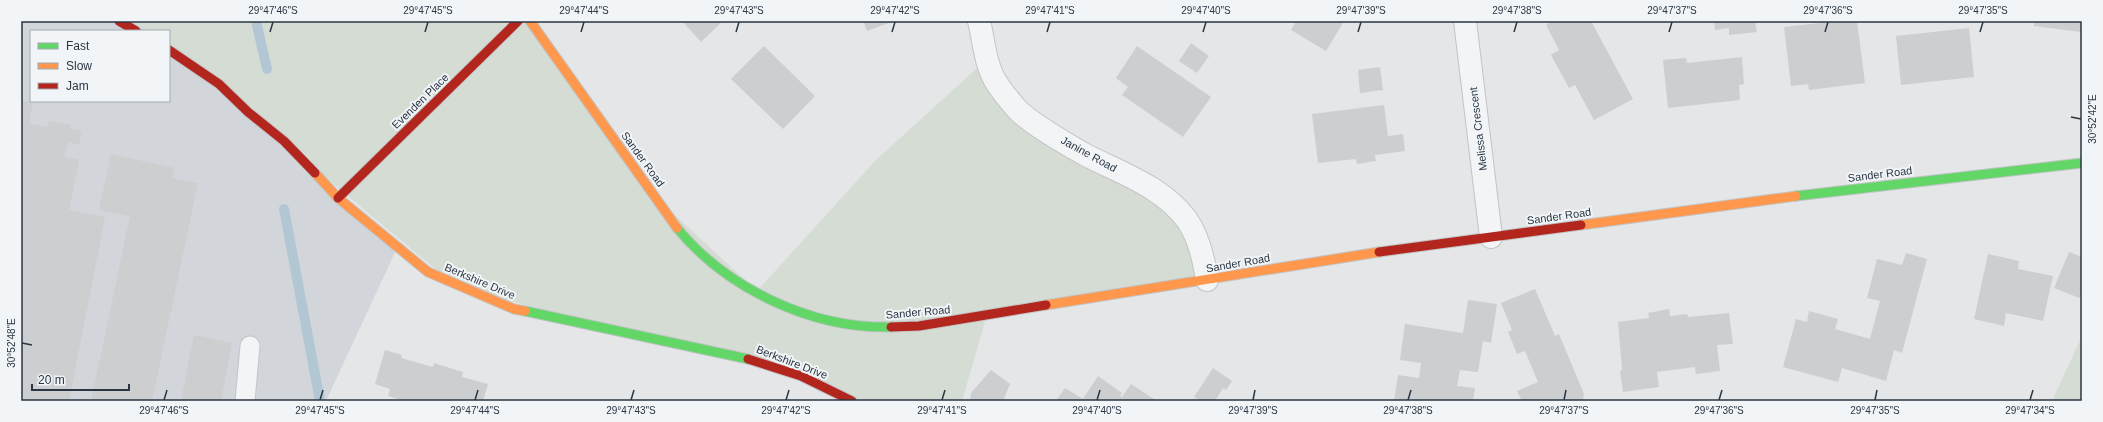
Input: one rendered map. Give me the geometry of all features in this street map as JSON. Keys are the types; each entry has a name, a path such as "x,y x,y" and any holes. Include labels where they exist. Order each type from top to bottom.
{"main road":[{"path":"119,21 134,30"},
{"name":"Evenden Place","path":"338,198 518,21"},
{"name":"Sander Road","path":"530,21 678,229 722,271 778,302 807,315 866,327 919,326 1340,257 1837,191 2082,163"},
{"name":"Berkshire Drive","path":"170,51 219,84 248,112 284,141 338,198 428,272 514,309 746,358 802,376 852,401"}],"street":[{"name":"Janine Road","path":"979,21 991,72 997,84 1017,109 1084,154 1128,175 1171,203 1188,221 1194,233 1205,264 1207,280"},
{"name":"Melissa Crescent","path":"1466,21 1491,238"}],"lane":[{"path":"244,401 250,346"}],"shaded area":[{"path":"21,21 124,21 139,30 30,30 30,102 170,102 170,48 397,248 326,401 21,401"},
{"path":"124,21 530,21 654,196 757,291 876,160 986,60 996,85 1170,204 1206,280 987,315 962,401 846,401 799,377 457,287 170,48 170,30 139,30"},
{"path":"2082,336 2082,401 2052,401"}],"building":[{"path":"682,21 723,21 701,42"},
{"path":"863,21 894,21 867,31"},
{"path":"1296,21 1344,21 1326,51 1291,30"},
{"path":"1553,21 1591,21 1633,99 1594,120 1575,85 1569,88 1551,55 1559,50 1546,25"},
{"path":"1714,21 1755,21 1757,32 1729,35 1729,28 1715,30"},
{"path":"1838,21 1857,21 1865,83 1809,90 1808,84 1791,86 1784,27"},
{"path":"2034,21 2082,21 2082,32 2034,26"},
{"path":"1969,28 1974,77 1901,85 1896,36"},
{"path":"1191,43 1209,56 1197,73 1179,61"},
{"path":"764,46 815,96 783,129 731,79"},
{"path":"1137,46 1211,97 1183,137 1122,95 1128,87 1116,78"},
{"path":"1742,57 1744,84 1739,85 1740,100 1668,108 1663,60 1686,58 1687,63"},
{"path":"1380,67 1383,90 1360,93 1358,70"},
{"path":"21,100 33,103 29,123 47,127 49,121 71,125 70,129 82,131 79,145 68,142 64,157 79,160 69,210 105,217 69,401 21,401"},
{"path":"1384,105 1388,136 1403,134 1405,151 1375,155 1376,161 1357,164 1356,159 1318,163 1312,114"},
{"path":"111,154 174,168 172,178 198,183 152,401 91,401 130,216 99,210"},
{"path":"2069,252 2082,257 2082,299 2054,288"},
{"path":"1906,253 1927,259 1902,353 1894,350 1886,381 1842,368 1838,382 1783,367 1796,319 1807,322 1809,311 1838,319 1835,329 1870,339 1880,301 1867,298 1877,259 1902,265"},
{"path":"1988,254 2019,261 2018,269 2053,276 2043,321 2006,313 2004,326 1974,319"},
{"path":"1535,289 1555,336 1559,334 1584,394 1583,401 1522,401 1517,391 1538,382 1525,351 1517,354 1508,332 1512,330 1501,303"},
{"path":"1468,300 1497,304 1491,343 1483,341 1478,372 1460,370 1457,386 1475,388 1473,401 1394,401 1398,375 1419,378 1421,363 1400,360 1405,324 1463,333"},
{"path":"1669,309 1670,316 1687,314 1688,317 1729,313 1733,344 1717,345 1720,371 1696,374 1695,367 1657,372 1659,387 1623,392 1620,372 1622,369 1618,322 1649,318 1648,313"},
{"path":"194,335 232,343 221,401 181,401"},
{"path":"385,350 402,355 401,358 433,367 434,363 463,372 462,377 488,384 483,401 404,401 388,396 390,389 375,384"},
{"path":"1213,368 1232,381 1226,390 1223,388 1215,401 1201,401 1194,397"},
{"path":"991,370 1010,384 1003,401 970,401 971,393"},
{"path":"1098,376 1122,393 1120,396 1122,397 1131,384 1157,401 1056,401 1065,388 1083,399"}],"waterway":[{"path":"256,21 267,69"},
{"path":"284,209 320,401"}],"traffic: fast":[{"path":"1796,196 2082,163"},
{"path":"677,228 697,250 720,269 746,287 773,301 802,313 831,321 861,326 891,327"},
{"path":"525,311 748,359"}],"traffic: slow":[{"path":"530,21 677,228"},
{"path":"315,173 338,198 428,272 514,309 525,311"},
{"path":"1581,225 1796,196"},
{"path":"1046,305 1379,252"}],"traffic: jam":[{"path":"119,21 134,30"},
{"path":"338,198 518,21"},
{"path":"170,51 219,84 248,112 284,141 315,173"},
{"path":"1379,252 1581,225"},
{"path":"891,327 919,326 1046,305"},
{"path":"748,359 801,376 852,401"}]}
